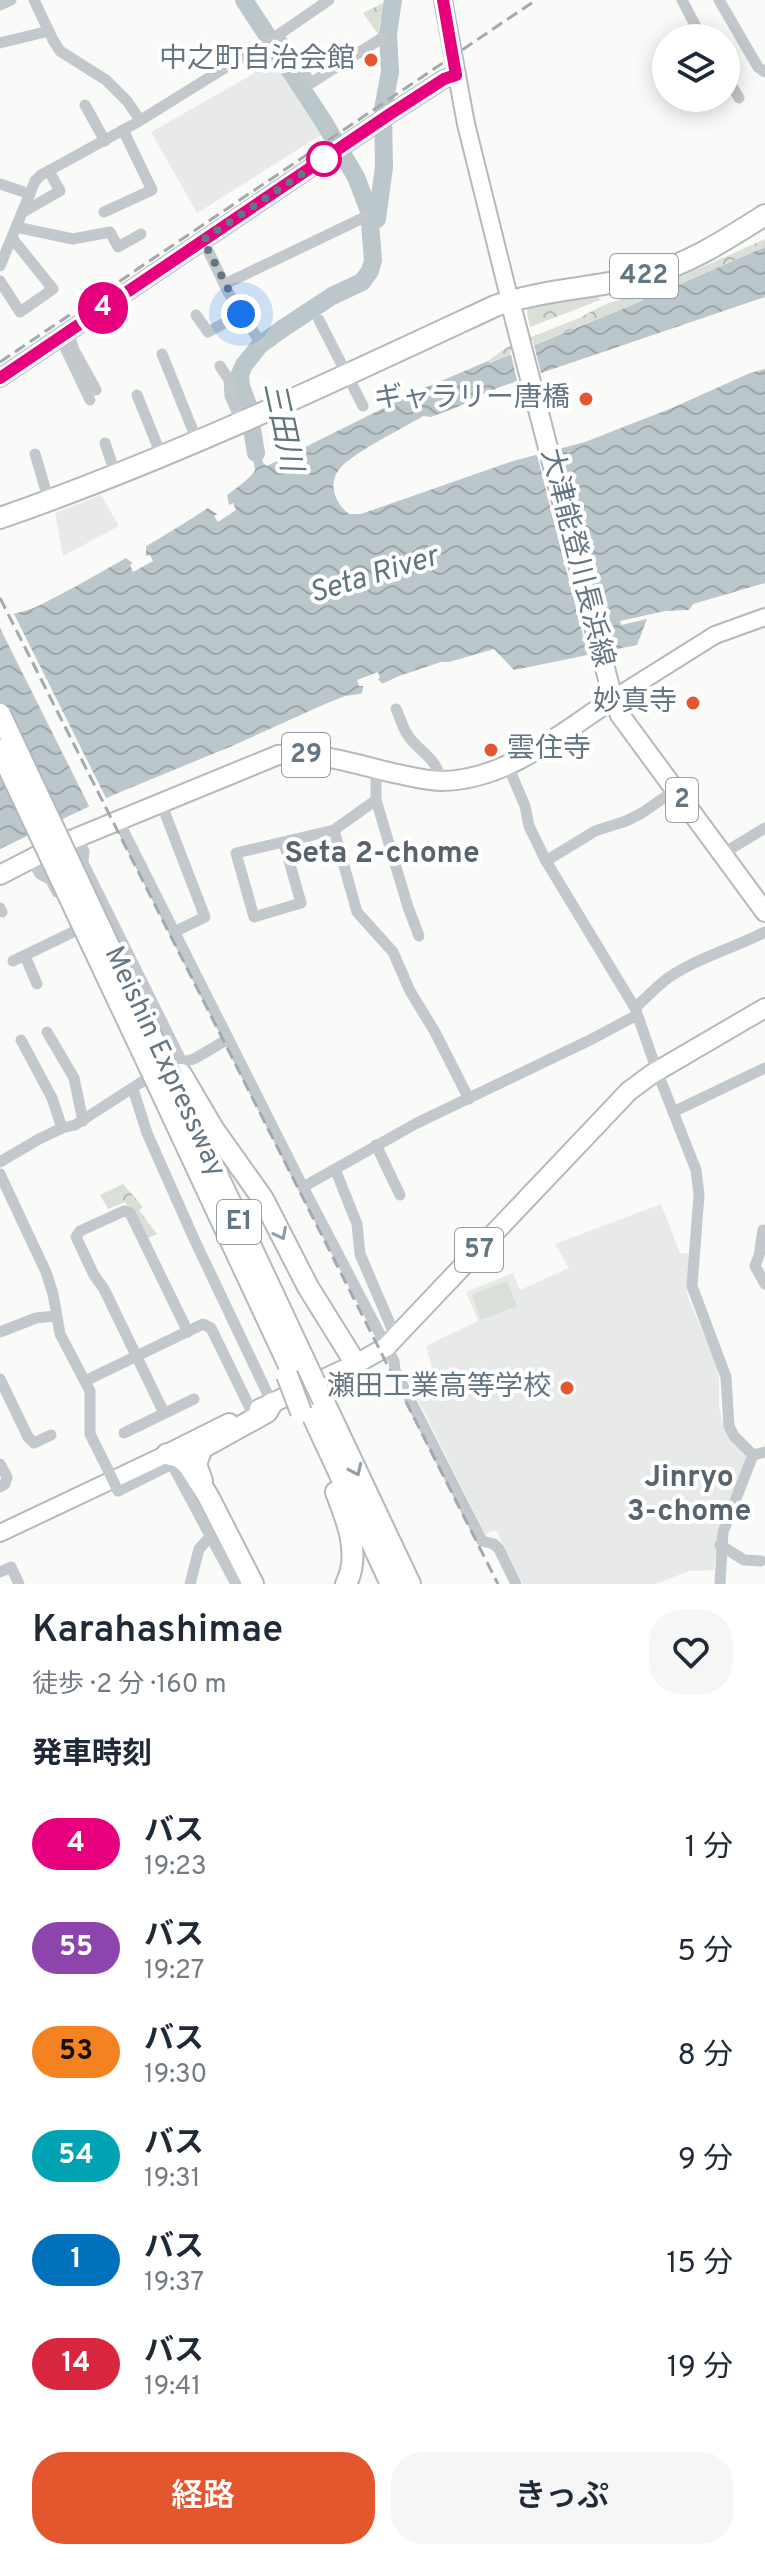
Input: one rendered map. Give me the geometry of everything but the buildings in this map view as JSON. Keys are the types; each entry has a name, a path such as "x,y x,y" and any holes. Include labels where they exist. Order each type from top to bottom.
{"highway":[{"name":"422","path":"1,514 49,501 116,476 198,443 346,374 512,310 671,268 701,254 765,215"},
{"path":"0,714 88,901 161,1078 214,1130 263,1199 308,1287 356,1364"},
{"name":"Meishin Expressway","path":"0,750 161,1078 391,1584"},
{"name":"Meishin Expressway","path":"161,1078 262,1309 295,1371"},
{"path":"253,1584 208,1496 196,1464 202,1448 267,1412 272,1403"},
{"path":"311,1406 351,1538 353,1559 346,1584"},
{"name":"Meishin Expressway","path":"311,1406 410,1584"},
{"path":"170,1459 181,1458 208,1496"}],"main road":[{"name":"大津能登川長浜線","path":"512,310 610,691"},
{"name":"29","path":"0,875 76,838 278,755 308,755 440,781 472,777 508,766 610,691"},
{"name":"2","path":"610,691 620,715 765,912"},
{"name":"57","path":"170,1459 252,1412 356,1364 391,1342 615,1106 657,1071 765,1008"}],"street":[{"path":"0,5 11,0"},
{"path":"34,0 60,51 106,80 127,101 140,120"},
{"path":"0,266 35,181 272,39 329,0"},
{"path":"443,0 456,75 512,310"},
{"path":"682,0 695,24"},
{"path":"719,0 758,67 765,72"},
{"path":"0,43 49,31"},
{"path":"272,39 311,83 382,38"},
{"path":"0,378 444,79 456,75"},
{"path":"85,105 105,141"},
{"path":"104,212 152,190 123,130"},
{"path":"23,212 60,191 49,171"},
{"path":"0,184 30,194"},
{"path":"225,284 365,217"},
{"path":"14,233 73,239 110,232 118,247 141,234"},
{"path":"0,281 20,312 53,289 14,233"},
{"path":"203,240 241,314 260,342"},
{"path":"196,315 208,332 241,314"},
{"path":"319,320 363,406"},
{"path":"64,334 74,350 94,388 64,334"},
{"path":"162,354 198,443"},
{"path":"220,366 229,380 230,396 248,420"},
{"path":"137,395 162,457"},
{"path":"105,443 116,476"},
{"path":"35,454 49,501"},
{"path":"610,691 715,635 765,617"},
{"path":"396,709 406,733 431,758 440,774 440,781"},
{"path":"508,766 525,806 529,826 546,861 636,1012 696,1170 699,1186 692,1286 726,1377 729,1426 734,1436 759,1454 723,1532 720,1584"},
{"path":"376,769 376,800 419,936"},
{"path":"546,861 595,831 642,813 675,790"},
{"path":"284,843 301,903 254,917 236,853 334,830 376,800"},
{"path":"161,803 205,917 174,932"},
{"path":"118,820 303,1187 391,1342"},
{"path":"722,854 765,828"},
{"path":"334,830 357,912 393,952 410,991 469,1099"},
{"path":"76,838 84,851 83,863 161,1078 147,1133 272,1403"},
{"path":"31,859 40,874 51,880 139,1067 161,1078"},
{"path":"37,984 19,958 75,931"},
{"path":"303,1187 431,1116 636,1012 667,979 688,966 765,932"},
{"path":"50,1034 68,1060 78,1088 83,1121"},
{"path":"0,1162 62,1128 83,1121 228,1039"},
{"path":"21,1040 52,1098 62,1128"},
{"path":"673,1112 765,1068"},
{"path":"376,1145 400,1195"},
{"path":"335,1169 357,1224 360,1254 391,1342 395,1370 482,1541 499,1549 516,1584"},
{"path":"0,1174 4,1194 46,1272 60,1334 85,1381 91,1403 90,1434 118,1491 170,1459"},
{"path":"164,1413 76,1237 80,1231 124,1211 130,1213 188,1332"},
{"path":"763,1230 755,1266 765,1284"},
{"path":"0,1332 36,1318 56,1316"},
{"path":"85,1381 203,1324 211,1328 252,1412"},
{"path":"239,1385 258,1376"},
{"path":"0,1379 28,1437 34,1443 51,1435"},
{"path":"124,1433 194,1399"},
{"path":"0,1533 170,1459"},
{"path":"170,1459 236,1584"},
{"path":"0,1464 7,1477 0,1487"},
{"path":"190,1584 195,1559 204,1541 210,1537"},
{"path":"720,1545 744,1560 761,1561"},
{"path":"0,1572 11,1567 19,1584"}],"shaded area":[{"path":"265,48 321,135 197,213 151,132 255,73 247,58"},
{"path":"101,495 119,526 63,556 55,513"},
{"name":"瀬田工業高等学校","path":"661,1204 680,1253 689,1254 687,1295 716,1364 723,1423 729,1437 745,1453 746,1460 719,1530 714,1570 689,1571 656,1584 523,1584 496,1530 485,1534 416,1396 412,1376 432,1367 426,1346 478,1321 466,1292 513,1273 520,1290 569,1268 555,1244"}],"green space":[{"path":"385,2 380,33 378,34 363,13"},
{"path":"765,239 765,247 630,306 488,361 507,347 604,305 660,286"},
{"path":"598,297 600,300 530,327 528,308"},
{"path":"123,1184 143,1207 139,1210 157,1234 146,1239 125,1202 108,1209 100,1195"},
{"path":"507,1281 517,1306 481,1320 472,1295"}],"water":[{"name":"Seta River","path":"765,247 765,297 500,387 431,417 423,416 344,464 335,477 334,489 344,510 349,514 361,514 513,461 585,442 765,369 765,583 693,604 689,610 665,611 620,621 621,625 647,619 637,645 514,670 494,649 399,676 360,694 325,704 113,795 0,849 0,616 32,609 54,598 154,542 222,499 245,482 255,470 249,433 258,428 263,463 267,466 422,389 630,306"}],"pier":[{"path":"533,341 542,377 518,385 510,350"},
{"path":"559,445 613,654 589,659 536,451"},
{"path":"227,494 229,505 233,503 236,510 218,522 214,516 217,514 208,508"},
{"path":"146,545 146,556 150,555 153,561 133,572 130,565 133,563 124,557"},
{"path":"12,610 108,802 91,810 0,628 0,612"},
{"path":"378,672 378,679 385,686 362,695 363,686 359,686 357,680"}],"waterway":[{"name":"三田川","path":"244,0 356,177 369,211 373,260 362,282 332,296 282,329 260,345 244,365 240,374 241,386 248,405 256,453"},
{"path":"377,219 384,167 383,109 390,72 388,34 393,0"}],"railway":[{"path":"0,362 536,0"},
{"path":"0,598 498,1584"}],"bus line":[{"name":"4","path":"0,378 390,114 444,79 456,75 443,0"}],"place":[{"name":"中之町自治会館","path":"371,60"},
{"name":"ギャラリー唐橋","path":"586,399"},
{"name":"妙真寺","path":"693,703"},
{"name":"雲住寺","path":"491,750"},
{"name":"瀬田工業高等学校","path":"567,1388"}],"district":[{"name":"Seta 2-chome","path":"382,854"},
{"name":"Jinryo 3-chome","path":"689,1495"}],"route":[{"path":"241,314 203,240 324,159"}]}
